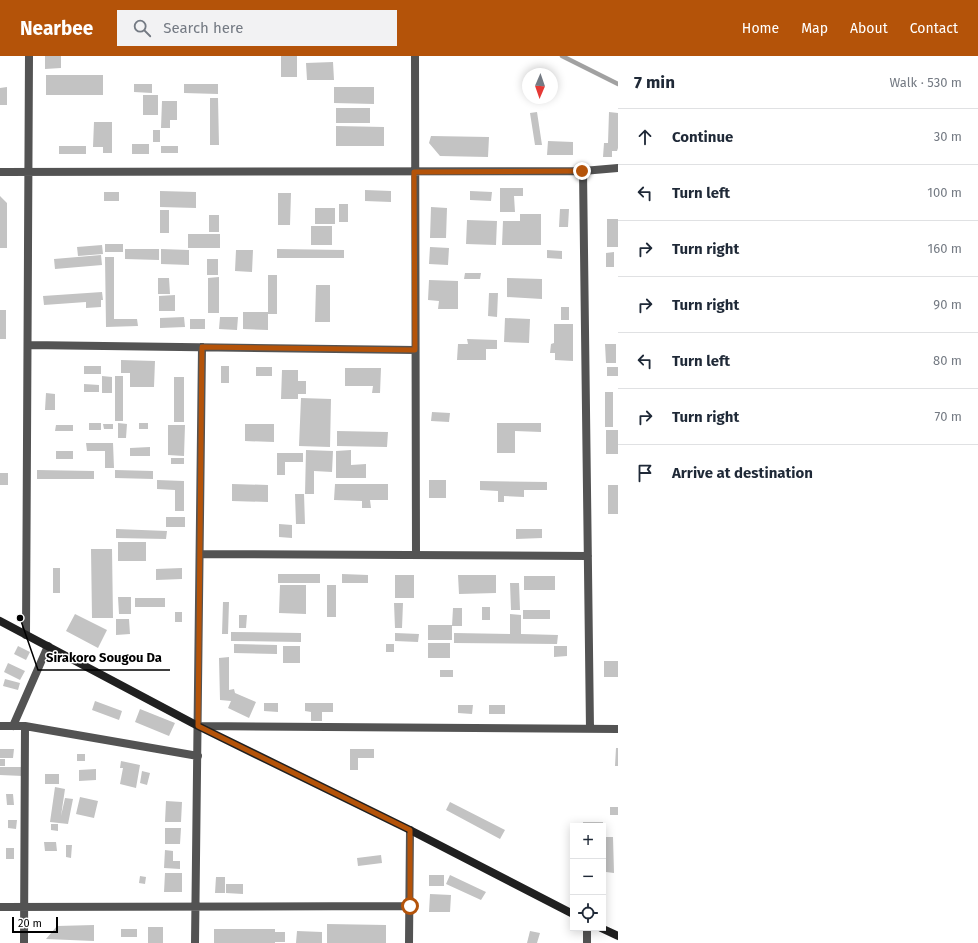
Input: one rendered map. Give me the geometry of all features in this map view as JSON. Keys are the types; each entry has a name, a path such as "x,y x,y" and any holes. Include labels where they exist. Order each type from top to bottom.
{"street":[{"path":"26,635 29,56"},
{"path":"415,56 414,172 416,555"},
{"path":"0,172 582,171 618,168"},
{"path":"582,171 590,729"},
{"path":"28,345 415,350"},
{"path":"195,943 202,347"},
{"path":"200,554 588,556"},
{"path":"0,621 198,726 410,830 570,912"},
{"path":"13,726 48,646"},
{"path":"0,726 25,726 198,756"},
{"path":"24,943 25,726"},
{"path":"198,726 618,729"},
{"path":"409,943 410,830"},
{"path":"0,907 410,906"},
{"path":"606,930 618,936"},
{"path":"587,931 587,943"}],"building":[{"path":"45,56 61,56 61,68 45,69"},
{"path":"281,56 297,56 297,77 281,77"},
{"path":"333,62 334,80 307,80 306,63"},
{"path":"46,75 103,75 103,95 46,95"},
{"path":"134,84 152,84 152,93 134,92"},
{"path":"184,84 218,84 218,94 184,93"},
{"path":"7,87 7,105 0,105 0,88"},
{"path":"334,87 374,87 374,104 334,103"},
{"path":"143,95 158,95 158,115 143,115"},
{"path":"210,98 218,98 219,145 210,145"},
{"path":"162,101 177,101 177,120 170,120 170,128 161,128"},
{"path":"336,108 370,108 370,123 336,123"},
{"path":"537,112 542,145 535,145 530,113"},
{"path":"609,112 618,113 618,148 617,151 612,151 612,157 603,157 604,143 608,143"},
{"path":"94,122 112,122 112,153 103,153 103,147 93,147"},
{"path":"336,126 384,127 384,146 336,146"},
{"path":"153,130 160,130 160,142 153,142"},
{"path":"431,136 489,137 488,157 440,156 429,143"},
{"path":"548,141 573,142 573,155 547,155"},
{"path":"132,144 149,144 149,154 132,154"},
{"path":"59,146 86,146 86,154 59,154"},
{"path":"161,146 178,146 178,153 161,153"},
{"path":"500,188 523,188 523,196 514,196 515,212 500,212"},
{"path":"365,190 391,191 391,202 365,201"},
{"path":"160,191 196,192 196,208 160,207"},
{"path":"470,191 492,192 491,201 470,200"},
{"path":"104,192 119,192 119,201 104,201"},
{"path":"278,193 291,193 290,225 278,225"},
{"path":"0,196 7,203 7,248 0,248"},
{"path":"339,204 348,204 348,222 339,222"},
{"path":"431,207 447,208 446,238 430,238"},
{"path":"315,208 335,208 335,224 315,224"},
{"path":"560,209 569,209 568,227 559,227"},
{"path":"160,210 169,210 169,233 160,233"},
{"path":"520,214 541,214 541,245 502,245 503,221 520,221"},
{"path":"209,215 219,215 219,232 209,232"},
{"path":"607,219 618,219 618,247 607,247"},
{"path":"467,220 497,221 496,245 466,244"},
{"path":"311,226 332,226 332,245 311,245"},
{"path":"188,234 220,234 220,248 188,248"},
{"path":"105,244 123,244 123,252 105,252"},
{"path":"102,245 103,254 78,256 77,247"},
{"path":"430,247 449,248 448,265 429,264"},
{"path":"125,249 159,249 159,260 125,259"},
{"path":"161,249 189,250 189,265 161,264"},
{"path":"277,249 344,250 344,258 277,258"},
{"path":"236,250 253,250 252,272 235,271"},
{"path":"547,250 562,251 562,259 547,258"},
{"path":"614,252 614,267 606,267 606,253"},
{"path":"101,255 102,265 55,269 54,259"},
{"path":"105,257 114,257 114,319 137,319 138,326 106,327"},
{"path":"207,259 218,259 218,275 207,275"},
{"path":"465,273 481,273 480,279 464,279"},
{"path":"268,275 277,275 277,314 268,314 268,330 243,329 243,312 268,312"},
{"path":"219,277 219,313 208,313 208,278"},
{"path":"158,278 169,278 170,294 158,294"},
{"path":"507,278 542,279 542,299 507,297"},
{"path":"429,280 458,281 458,309 438,309 439,301 428,300"},
{"path":"316,285 330,285 330,322 315,322"},
{"path":"102,292 103,300 101,300 101,307 86,308 86,302 44,305 43,296"},
{"path":"489,293 498,293 497,317 488,316"},
{"path":"175,295 175,311 159,311 159,296"},
{"path":"561,307 569,307 569,320 561,320"},
{"path":"0,310 6,310 6,339 0,339"},
{"path":"184,317 185,327 160,328 160,318"},
{"path":"220,317 238,317 237,330 219,329"},
{"path":"505,318 530,319 529,343 504,342"},
{"path":"190,319 205,319 205,329 190,329"},
{"path":"554,324 573,324 573,361 555,360 555,353 550,353 551,344 554,343"},
{"path":"467,339 497,340 497,349 486,349 486,360 457,360 458,344 468,344"},
{"path":"605,344 616,344 616,363 606,363"},
{"path":"121,360 155,361 154,387 130,387 130,373 121,373"},
{"path":"84,366 101,366 101,374 84,374"},
{"path":"221,366 229,366 229,383 221,383"},
{"path":"256,367 272,367 272,376 256,376"},
{"path":"607,367 618,367 618,376 607,376"},
{"path":"345,368 381,368 380,393 372,393 373,386 345,386"},
{"path":"282,370 298,370 298,381 306,381 306,394 298,394 298,399 281,399"},
{"path":"102,376 112,377 112,393 102,393"},
{"path":"115,376 123,376 123,421 115,421"},
{"path":"174,377 184,377 184,422 174,422"},
{"path":"84,384 99,385 99,392 84,392"},
{"path":"605,392 613,392 613,427 605,427"},
{"path":"46,393 55,394 55,410 45,410"},
{"path":"301,398 331,399 330,447 299,446"},
{"path":"432,412 450,413 449,422 431,421"},
{"path":"89,423 101,423 101,430 89,430"},
{"path":"118,423 127,424 126,438 118,438"},
{"path":"139,423 148,423 148,429 139,429"},
{"path":"497,423 541,423 541,432 515,431 515,453 497,453"},
{"path":"103,424 113,424 113,429 104,429"},
{"path":"245,424 274,424 274,442 245,441"},
{"path":"56,425 73,425 73,431 55,431"},
{"path":"168,425 185,425 184,456 168,455"},
{"path":"606,430 618,430 618,454 606,454"},
{"path":"337,431 388,432 387,447 337,446"},
{"path":"86,443 113,443 114,468 105,468 105,451 87,451"},
{"path":"150,447 150,456 130,456 130,448"},
{"path":"306,450 333,451 332,472 314,471 314,494 305,494"},
{"path":"351,450 351,465 366,464 366,478 336,478 336,451"},
{"path":"56,451 73,451 73,459 56,459"},
{"path":"277,453 303,453 303,462 285,462 285,475 277,475"},
{"path":"171,458 184,458 184,464 171,464"},
{"path":"37,470 94,471 94,479 37,479"},
{"path":"115,470 153,471 153,479 115,478"},
{"path":"0,473 8,473 8,485 0,485"},
{"path":"157,480 184,481 184,511 175,511 175,490 157,489"},
{"path":"429,480 446,480 446,498 429,498"},
{"path":"480,481 547,482 547,490 524,490 524,497 504,496 504,502 498,502 498,491 480,490"},
{"path":"232,484 268,485 268,502 232,501"},
{"path":"335,484 388,484 388,500 370,500 371,508 362,508 362,501 334,500"},
{"path":"608,485 618,485 618,514 608,514"},
{"path":"295,494 304,494 305,524 296,524"},
{"path":"166,517 185,517 185,527 166,527"},
{"path":"279,524 292,525 292,538 279,537"},
{"path":"116,529 167,531 166,539 116,538"},
{"path":"516,529 542,529 542,538 516,539"},
{"path":"118,542 146,542 146,561 118,561"},
{"path":"91,549 112,549 113,618 92,618"},
{"path":"53,568 60,568 60,593 53,593"},
{"path":"182,568 182,579 156,580 156,569"},
{"path":"278,574 320,574 320,583 278,583"},
{"path":"342,574 368,575 368,583 342,583"},
{"path":"395,575 414,575 414,598 395,598"},
{"path":"458,575 496,575 496,593 459,594"},
{"path":"524,576 555,576 555,590 524,590"},
{"path":"510,583 519,583 520,610 511,610"},
{"path":"280,585 306,585 306,614 279,613"},
{"path":"327,585 336,585 336,617 327,617"},
{"path":"118,597 131,597 131,614 119,614"},
{"path":"135,598 165,598 165,607 135,607"},
{"path":"223,602 229,602 228,634 222,634"},
{"path":"394,603 403,603 402,628 395,628"},
{"path":"482,607 490,607 490,620 482,620"},
{"path":"453,608 462,608 462,626 452,626"},
{"path":"523,610 550,610 550,619 523,619"},
{"path":"175,612 182,612 182,622 175,622"},
{"path":"75,614 107,630 98,648 66,631"},
{"path":"510,614 521,615 521,634 558,635 557,644 454,643 454,633 510,634"},
{"path":"239,615 247,615 246,628 239,628"},
{"path":"116,619 129,619 130,634 116,635"},
{"path":"428,625 452,625 452,640 428,640"},
{"path":"231,632 301,633 301,642 231,641"},
{"path":"395,633 419,634 418,642 395,641"},
{"path":"428,643 450,643 450,658 428,658"},
{"path":"234,644 277,645 277,654 234,653"},
{"path":"386,644 394,644 394,652 386,652"},
{"path":"18,646 30,652 26,660 14,654"},
{"path":"283,646 300,646 300,663 283,663"},
{"path":"554,646 567,646 567,656 554,657"},
{"path":"229,657 229,690 234,689 235,693 256,702 249,718 228,708 231,701 220,700 219,658"},
{"path":"604,661 618,661 618,677 604,677"},
{"path":"8,663 25,671 20,680 4,672"},
{"path":"440,670 453,670 453,677 440,677"},
{"path":"5,679 20,683 18,690 3,686"},
{"path":"95,701 122,711 119,720 92,710"},
{"path":"264,703 278,703 278,712 264,711"},
{"path":"305,703 333,703 333,712 322,712 322,721 311,721 311,712 305,711"},
{"path":"458,705 473,705 472,714 458,713"},
{"path":"489,705 505,705 505,714 489,714"},
{"path":"140,709 175,723 169,736 135,722"},
{"path":"616,748 618,748 618,766 615,766"},
{"path":"0,749 14,749 13,758 0,758"},
{"path":"350,749 374,749 374,758 358,758 358,770 350,770"},
{"path":"77,754 85,754 85,761 77,761"},
{"path":"0,759 5,759 5,766 0,766"},
{"path":"121,761 140,765 136,788 120,784 123,768 120,768"},
{"path":"0,767 23,767 23,776 0,775"},
{"path":"96,769 96,780 79,781 79,770"},
{"path":"142,771 150,773 147,785 140,783"},
{"path":"45,774 59,774 59,784 45,784"},
{"path":"55,787 65,789 61,816 65,798 73,799 68,824 50,822"},
{"path":"6,794 13,794 14,805 7,805"},
{"path":"80,797 98,801 94,818 76,814"},
{"path":"166,801 182,802 181,822 165,822"},
{"path":"450,802 505,830 500,839 446,810"},
{"path":"610,807 618,807 618,815 610,815"},
{"path":"8,820 17,820 16,829 8,828"},
{"path":"583,822 603,822 603,823"},
{"path":"51,824 58,824 58,831 51,830"},
{"path":"165,828 181,828 180,844 165,844"},
{"path":"606,837 613,837 614,873 606,872"},
{"path":"44,842 56,842 57,851 45,851"},
{"path":"66,845 72,845 71,858 66,857"},
{"path":"6,848 14,848 14,859 6,859"},
{"path":"165,850 173,851 173,861 180,861 180,869 164,868"},
{"path":"381,855 382,863 358,866 357,858"},
{"path":"165,873 182,873 182,892 164,892"},
{"path":"429,875 444,875 444,886 429,886"},
{"path":"450,875 486,892 481,900 446,884"},
{"path":"140,876 146,877 145,884 139,883"},
{"path":"216,877 225,877 225,893 215,893"},
{"path":"226,884 243,884 243,894 226,893"},
{"path":"430,894 451,895 450,912 429,912"},
{"path":"327,924 386,925 386,943 327,943"},
{"path":"94,925 94,941 46,939 57,926"},
{"path":"148,927 163,927 163,943 148,943"},
{"path":"121,929 137,929 137,937 121,937"},
{"path":"214,929 275,929 275,932 285,932 285,942 214,943"},
{"path":"297,931 322,932 322,943 296,943"},
{"path":"530,931 540,933 537,943 527,943"}],"waterway":[{"path":"562,56 618,84"}],"place":[{"name":"Sirakoro Sougou Da","path":"20,618"}],"route":[{"path":"410,906 410,830 198,726 202,347 415,350 414,172 582,171"}]}
